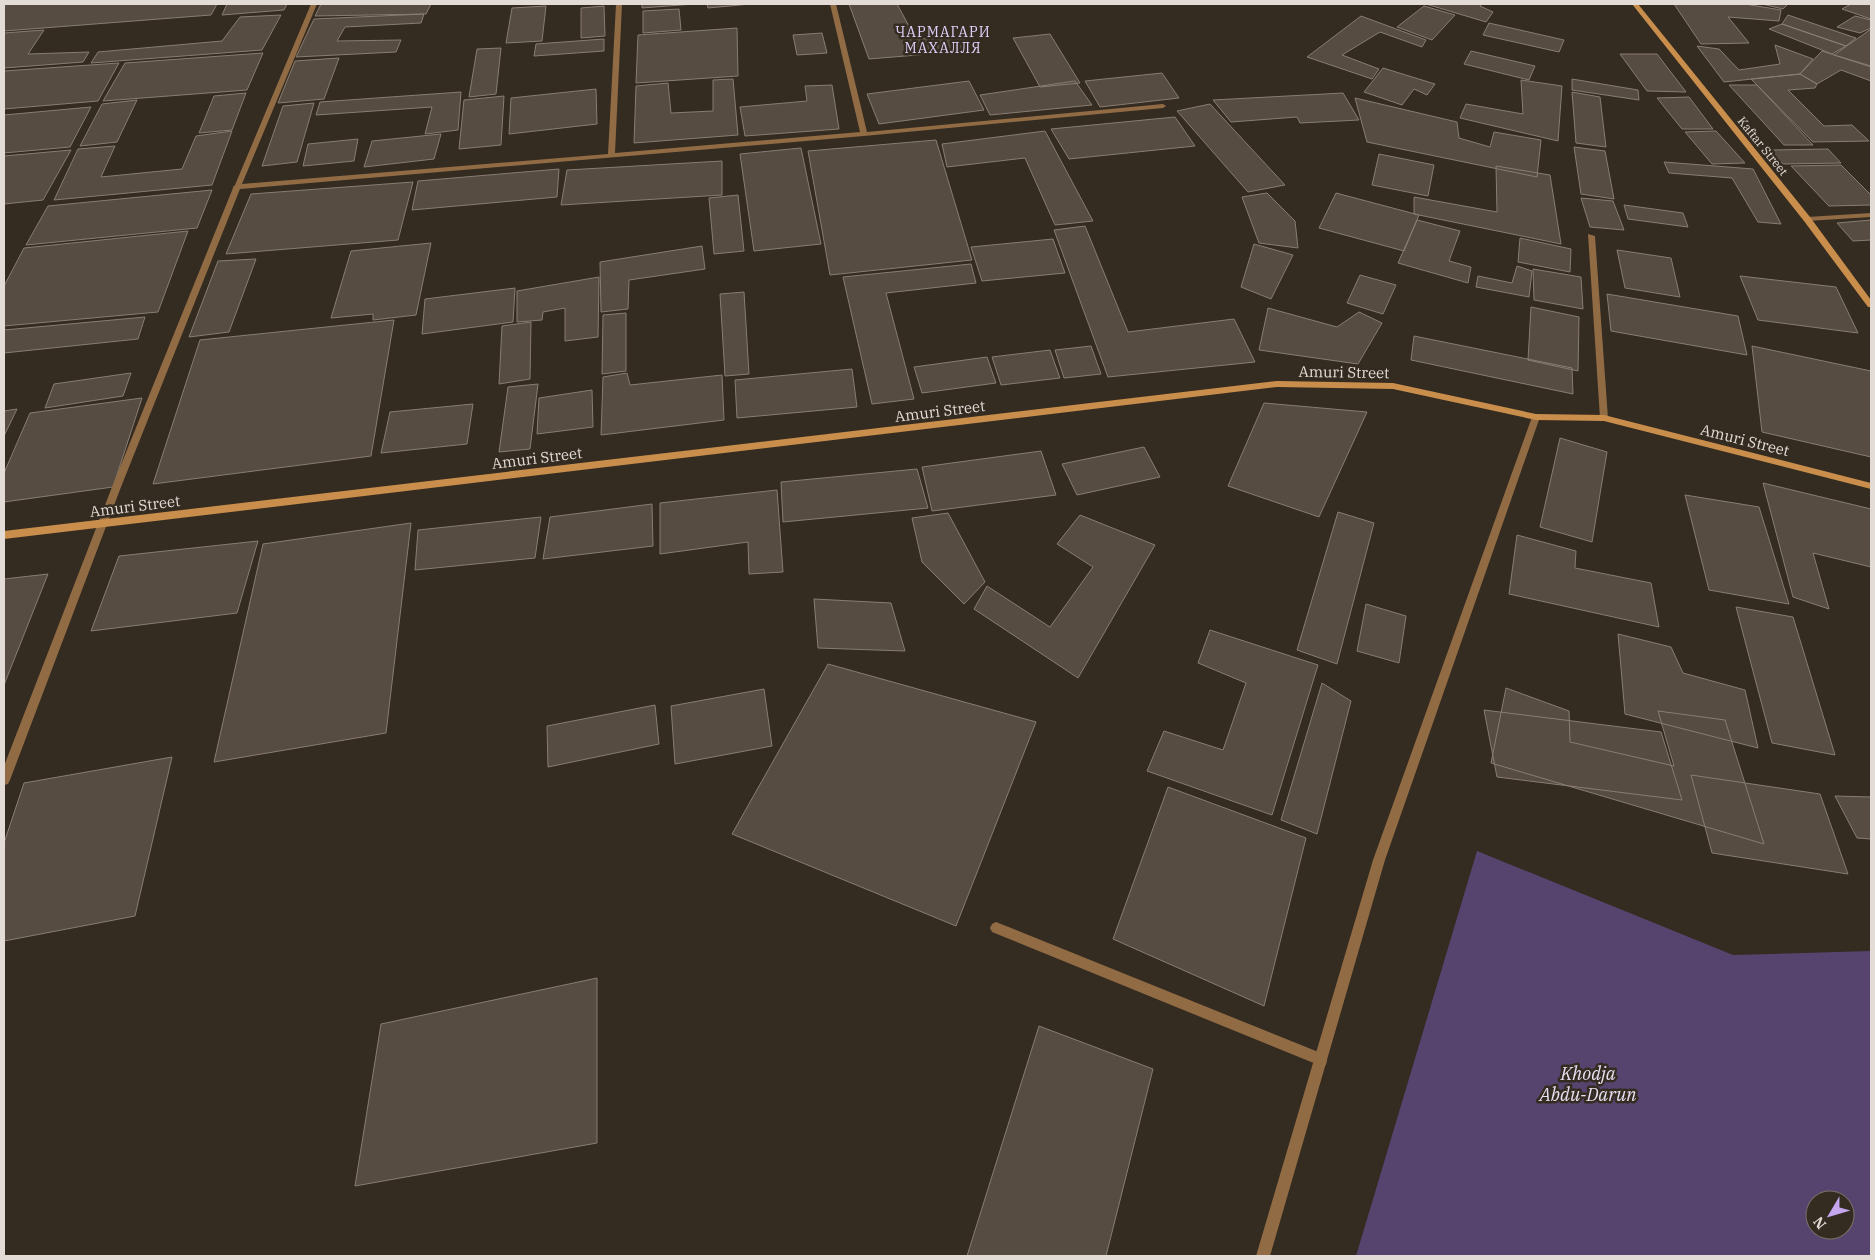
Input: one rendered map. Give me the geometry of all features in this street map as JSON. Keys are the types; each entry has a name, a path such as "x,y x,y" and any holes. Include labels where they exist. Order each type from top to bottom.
{"street":[{"path":"4,780 102,524 236,188 314,4"},
{"path":"611,156 619,4"},
{"path":"833,4 864,134"},
{"name":"Kaftar Street","path":"1635,4 1807,219 1871,305"},
{"path":"236,188 864,134 1163,106"},
{"path":"1807,219 1871,215"},
{"path":"1590,236 1604,418"},
{"name":"Amuri Street","path":"4,535 1277,384 1393,386 1536,417 1604,418 1871,486"},
{"path":"1263,1256 1379,860 1536,417"},
{"path":"996,928 1321,1060"}],"green space":[{"name":"Khodja Abdu-Darun","path":"1477,851 1733,955 1871,951 1871,1256 1356,1256"}],"building":[{"path":"4,4 217,4 211,15 4,31"},
{"path":"227,4 287,4 284,10 222,15"},
{"path":"321,4 431,4 426,14 315,16"},
{"path":"642,4 694,4 642,8"},
{"path":"707,4 751,4 708,8"},
{"path":"849,4 897,4 916,39 964,37 966,51 869,59"},
{"path":"1426,4 1482,4 1480,6 1493,12 1486,22"},
{"path":"1674,4 1745,4 1781,10 1779,21 1728,17 1749,43 1701,44"},
{"path":"1762,4 1788,4 1783,9"},
{"path":"1851,4 1871,4 1871,19 1842,9"},
{"path":"546,6 542,41 506,43 512,8"},
{"path":"604,6 605,36 581,38 581,8"},
{"path":"1424,6 1455,15 1432,40 1397,27"},
{"path":"679,9 681,30 643,33 643,11"},
{"path":"424,14 421,23 345,27 337,41 401,40 396,52 296,57 314,19"},
{"path":"281,15 262,50 91,63 98,52 222,41 240,17"},
{"path":"1788,15 1856,38 1846,46 1782,24"},
{"path":"1361,16 1426,40 1422,47 1380,32 1342,55 1379,69 1372,79 1307,57"},
{"path":"1855,16 1871,20 1871,28 1860,33 1837,27"},
{"path":"1489,23 1564,40 1559,52 1483,35"},
{"path":"1782,24 1846,46 1832,54 1769,29"},
{"path":"737,28 738,76 636,83 638,35"},
{"path":"1871,29 1871,66 1834,55"},
{"path":"44,30 28,54 89,52 83,62 4,68 4,33"},
{"path":"822,33 827,53 797,55 793,35"},
{"path":"1050,34 1080,83 1040,87 1013,38"},
{"path":"604,39 604,51 534,56 536,44"},
{"path":"1775,45 1813,59 1800,74 1724,82 1697,46 1719,49 1739,70 1780,64"},
{"path":"501,48 496,94 469,97 477,49"},
{"path":"1471,51 1535,66 1529,80 1464,64"},
{"path":"1822,51 1871,67 1871,81 1841,70 1817,84 1800,74"},
{"path":"263,53 247,90 103,101 125,63"},
{"path":"1620,54 1657,54 1686,92 1647,91"},
{"path":"339,58 324,99 278,103 295,61"},
{"path":"119,63 98,101 4,109 4,71"},
{"path":"1383,68 1435,84 1427,95 1414,89 1402,105 1364,92"},
{"path":"1162,73 1179,98 1100,107 1085,81"},
{"path":"1800,74 1817,84 1815,88 1788,90 1824,126 1852,125 1869,141 1813,142 1751,79"},
{"path":"733,79 738,135 634,143 636,86 668,83 671,113 713,111 713,80"},
{"path":"1572,79 1638,90 1639,100 1572,90"},
{"path":"1521,80 1562,86 1558,141 1460,118 1466,104 1523,114"},
{"path":"969,81 984,110 879,124 867,94"},
{"path":"1075,81 1092,105 990,115 980,95"},
{"path":"832,85 839,129 745,136 740,107 807,101 805,86"},
{"path":"1729,85 1757,85 1813,145 1784,145"},
{"path":"596,89 597,124 509,134 511,98"},
{"path":"461,92 458,130 425,134 432,107 316,115 320,102"},
{"path":"1572,92 1600,97 1606,147 1576,143"},
{"path":"246,93 232,130 199,133 214,96"},
{"path":"1343,93 1359,120 1300,123 1297,117 1231,122 1213,100"},
{"path":"504,96 501,145 459,149 464,100"},
{"path":"1689,97 1713,129 1682,129 1657,98"},
{"path":"1355,98 1457,122 1459,138 1490,147 1494,132 1541,140 1537,177 1367,142"},
{"path":"137,100 117,142 80,146 102,104"},
{"path":"314,103 297,162 262,166 283,106"},
{"path":"1210,104 1285,185 1248,192 1177,111"},
{"path":"91,107 70,147 4,153 4,115"},
{"path":"1175,117 1195,146 1069,159 1051,129"},
{"path":"232,131 212,185 54,200 78,149 115,146 101,177 182,169 196,136"},
{"path":"1045,131 1093,221 1055,225 1025,158 947,167 942,144"},
{"path":"1716,131 1745,163 1712,164 1685,132"},
{"path":"441,134 434,159 364,167 372,141"},
{"path":"358,139 354,161 303,166 308,144"},
{"path":"936,140 972,260 830,275 808,151"},
{"path":"1574,147 1605,151 1614,199 1581,194"},
{"path":"801,148 821,244 754,251 740,154"},
{"path":"1828,149 1841,163 1783,164 1771,150"},
{"path":"71,150 43,200 4,204 4,156"},
{"path":"1379,154 1434,165 1428,196 1372,185"},
{"path":"722,161 722,195 561,205 567,170"},
{"path":"1664,162 1753,169 1781,224 1758,222 1732,178 1669,173"},
{"path":"1841,165 1871,195 1871,205 1829,206 1791,166"},
{"path":"1496,166 1550,175 1561,244 1414,214 1414,197 1497,212"},
{"path":"559,169 557,197 412,210 418,181"},
{"path":"413,182 398,240 226,254 251,194"},
{"path":"212,190 197,228 26,245 48,206"},
{"path":"1267,193 1295,221 1298,248 1259,243 1242,197"},
{"path":"1336,193 1419,215 1404,251 1319,228"},
{"path":"738,195 744,251 714,254 709,198"},
{"path":"1581,198 1613,201 1624,230 1590,227"},
{"path":"1624,205 1683,213 1688,227 1628,219"},
{"path":"1417,220 1460,231 1449,261 1471,267 1468,283 1398,263"},
{"path":"1871,220 1871,240 1853,241 1837,223"},
{"path":"1085,226 1128,332 1234,319 1255,362 1108,377 1054,230"},
{"path":"188,231 158,312 4,326 4,286 24,248"},
{"path":"1520,238 1571,249 1570,272 1518,262"},
{"path":"1053,239 1065,273 982,281 971,247"},
{"path":"431,243 416,315 373,320 373,314 331,318 351,251"},
{"path":"1254,244 1293,255 1271,299 1241,287"},
{"path":"702,246 705,269 629,280 628,309 601,312 600,262"},
{"path":"1617,250 1671,258 1680,297 1625,288"},
{"path":"256,259 229,332 189,337 218,261"},
{"path":"971,264 976,283 886,293 914,399 872,404 843,277"},
{"path":"1517,266 1532,271 1529,297 1476,287 1478,276 1512,283"},
{"path":"1533,269 1581,277 1583,309 1534,300"},
{"path":"1360,275 1396,285 1383,314 1347,303"},
{"path":"1740,276 1836,287 1858,333 1758,320"},
{"path":"599,277 598,337 565,341 565,308 543,312 542,320 517,322 517,291"},
{"path":"515,288 513,322 422,334 425,299"},
{"path":"744,292 749,374 725,376 720,294"},
{"path":"1607,294 1738,316 1747,355 1611,331"},
{"path":"1531,307 1579,317 1578,371 1528,360"},
{"path":"1268,308 1337,327 1359,312 1382,323 1358,364 1259,350"},
{"path":"626,313 626,371 602,374 603,315"},
{"path":"145,317 138,339 4,353 4,330"},
{"path":"394,320 371,456 153,484 200,340"},
{"path":"531,322 530,379 499,384 502,326"},
{"path":"1414,336 1572,368 1573,394 1411,360"},
{"path":"1091,346 1101,374 1064,378 1055,350"},
{"path":"1752,346 1871,371 1871,457 1762,432"},
{"path":"1050,350 1060,378 1001,385 992,357"},
{"path":"987,357 996,383 922,393 914,367"},
{"path":"852,369 857,407 737,418 735,380"},
{"path":"131,373 123,396 45,408 54,384"},
{"path":"627,373 630,385 722,375 724,420 601,435 603,377"},
{"path":"538,384 530,449 499,452 508,387"},
{"path":"592,390 593,427 537,434 539,398"},
{"path":"142,398 113,487 4,502 4,473 30,413"},
{"path":"1264,403 1367,412 1319,517 1228,486"},
{"path":"473,404 467,444 381,453 390,412"},
{"path":"17,409 4,436 4,411"},
{"path":"1560,438 1607,452 1592,542 1540,527"},
{"path":"1144,447 1160,477 1077,495 1062,464"},
{"path":"1041,451 1056,495 932,511 922,467"},
{"path":"917,469 928,508 783,522 781,482"},
{"path":"1763,483 1871,509 1871,567 1813,553 1829,609 1793,597"},
{"path":"777,490 783,572 749,574 748,542 660,554 660,503"},
{"path":"1685,495 1759,507 1789,604 1709,590"},
{"path":"652,504 653,546 543,559 550,517"},
{"path":"1338,512 1374,523 1337,664 1297,650"},
{"path":"948,513 985,582 964,604 922,562 912,518"},
{"path":"1080,515 1155,545 1078,678 974,609 987,586 1050,627 1093,567 1057,544"},
{"path":"541,517 535,558 415,570 418,530"},
{"path":"411,523 386,733 214,762 263,544"},
{"path":"1517,535 1576,551 1575,568 1651,583 1659,627 1509,594"},
{"path":"258,541 237,613 91,631 119,556"},
{"path":"48,574 4,685 4,579"},
{"path":"814,599 891,603 905,651 818,648"},
{"path":"1366,604 1406,616 1399,663 1357,651"},
{"path":"1736,607 1793,617 1835,755 1772,743"},
{"path":"1210,630 1318,665 1272,815 1147,771 1164,731 1223,750 1246,683 1198,663"},
{"path":"1618,634 1671,647 1683,673 1745,690 1758,748 1625,714"},
{"path":"828,664 1036,722 956,926 732,834"},
{"path":"1322,683 1351,701 1317,834 1281,820"},
{"path":"1506,688 1569,711 1570,742 1674,766 1658,711 1725,720 1764,844 1491,763"},
{"path":"764,689 772,746 675,764 671,706"},
{"path":"655,705 659,744 548,767 547,726"},
{"path":"1484,710 1661,732 1682,800 1497,777"},
{"path":"172,757 135,916 4,941 4,843 24,783"},
{"path":"1691,775 1820,794 1848,874 1712,853"},
{"path":"1168,787 1306,838 1264,1006 1113,939"},
{"path":"1835,796 1871,797 1871,839 1857,838"},
{"path":"597,978 597,1143 355,1186 381,1024"},
{"path":"1039,1026 1153,1069 1106,1256 967,1256"}],"district":[{"name":"ЧАРМАГАРИ МАХАЛЛЯ","path":"943,40"}]}
